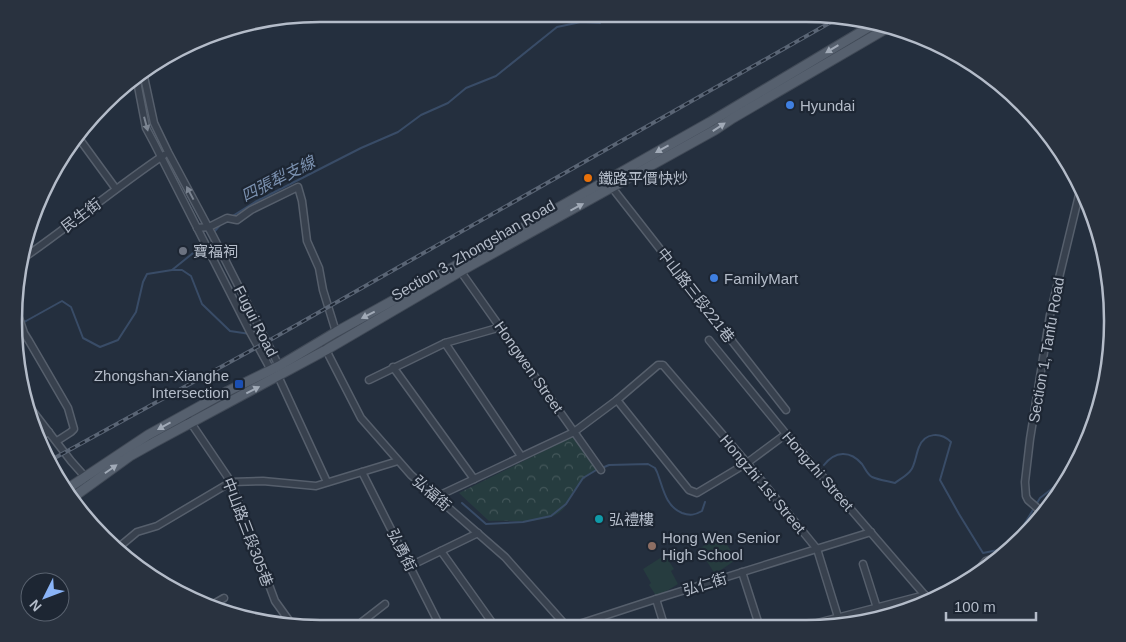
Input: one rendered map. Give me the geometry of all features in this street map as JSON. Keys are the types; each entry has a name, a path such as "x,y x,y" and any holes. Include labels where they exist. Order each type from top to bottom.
{"main road":[{"name":"Section 3, Zhongshan Road","path":"72,485 148,435 222,394 326,350 606,180 710,122 866,29"},
{"name":"Section 3, Zhongshan Road","path":"78,494 130,456 222,406 320,341 612,188 715,130 880,32"}],"street":[{"name":"Fugui Road","path":"145,80 154,123 214,238 276,371"},
{"name":"Fugui Road","path":"138,85 146,128 249,330 276,371"},
{"path":"82,142 116,189"},
{"name":"民生街","path":"31,253 168,152"},
{"name":"中山路三段221巷","path":"606,180 786,410"},
{"path":"197,228 208,227 227,218 237,220 251,210 298,187 302,201 307,241 319,268 323,290 336,332"},
{"name":"Section 1, Tanfu Road","path":"1037,509 1026,496 1025,482 1035,403 1050,315 1078,200"},
{"name":"Hongwen Street","path":"459,268 601,470"},
{"path":"369,380 392,367 445,343 501,327"},
{"path":"22,328 68,408 71,417 74,429 57,441"},
{"name":"Hongzhi Street","path":"709,340 786,434 924,595"},
{"name":"弘福街","path":"320,341 361,418 410,475 505,557 561,620"},
{"path":"445,343 522,456"},
{"name":"Hongzhi 1st Street","path":"617,400 658,365 663,365 817,549 838,617"},
{"path":"392,367 474,478"},
{"path":"276,371 327,482"},
{"path":"436,497 574,432 617,400 688,490 696,493 746,463 786,434"},
{"name":"中山路三段305巷","path":"186,414 232,482 274,601 287,617"},
{"path":"39,419 91,484"},
{"path":"45,434 49,432"},
{"path":"123,544 137,532 157,526 232,482 263,481 316,486 398,461"},
{"name":"弘勇街","path":"362,472 437,620"},
{"name":"弘仁街","path":"591,620 656,598 871,532"},
{"path":"410,566 478,533"},
{"path":"441,550 490,620"},
{"path":"863,564 877,608"},
{"path":"742,572 757,620"},
{"path":"218,601 224,598"},
{"path":"656,598 663,620"},
{"path":"834,618 905,602"},
{"path":"364,620 384,604"}],"green space":[{"path":"574,436 597,470 581,482 564,508 549,518 529,521 489,521 459,493"},
{"path":"720,535 737,559 715,574 699,549"},
{"path":"665,555 674,569 671,571 678,584 657,597 649,585 651,583 643,569"}],"waterway":[{"name":"四張犁支線","path":"231,217 255,202 361,148 398,132 421,115 448,103 466,88 496,76 557,27 581,22"},
{"name":"四張犁支線","path":"581,22 601,22"},
{"name":"四張犁支線","path":"214,232 221,224"},
{"name":"四張犁支線","path":"22,323 62,301 71,307 83,338 100,347 118,340 136,312 143,282 147,274 172,270 203,245"},
{"path":"172,270 182,270 191,276 202,304 230,331 250,334"},
{"path":"824,465 833,457 848,454 857,459 872,477 895,483 911,470 919,447 925,438 934,435 943,436 951,442 940,480 983,553 996,550"},
{"path":"602,468 609,465 648,464 655,468 665,496 676,510 685,514 695,514 702,511 705,502"},
{"path":"462,503 486,524 523,522 551,516 566,504 583,478 598,469"},
{"path":"1027,521 1040,498 1052,489"}],"railway":[{"path":"55,458 270,340 829,23"}],"place":[{"name":"Hyundai","path":"790,105"},
{"name":"鐵路平價快炒","path":"588,178"},
{"name":"寶福祠","path":"183,251"},
{"name":"FamilyMart","path":"714,278"},
{"name":"Zhongshan-Xianghe Intersection","path":"239,384"},
{"name":"弘禮樓","path":"599,519"},
{"name":"Hong Wen Senior High School","path":"652,546"}]}
